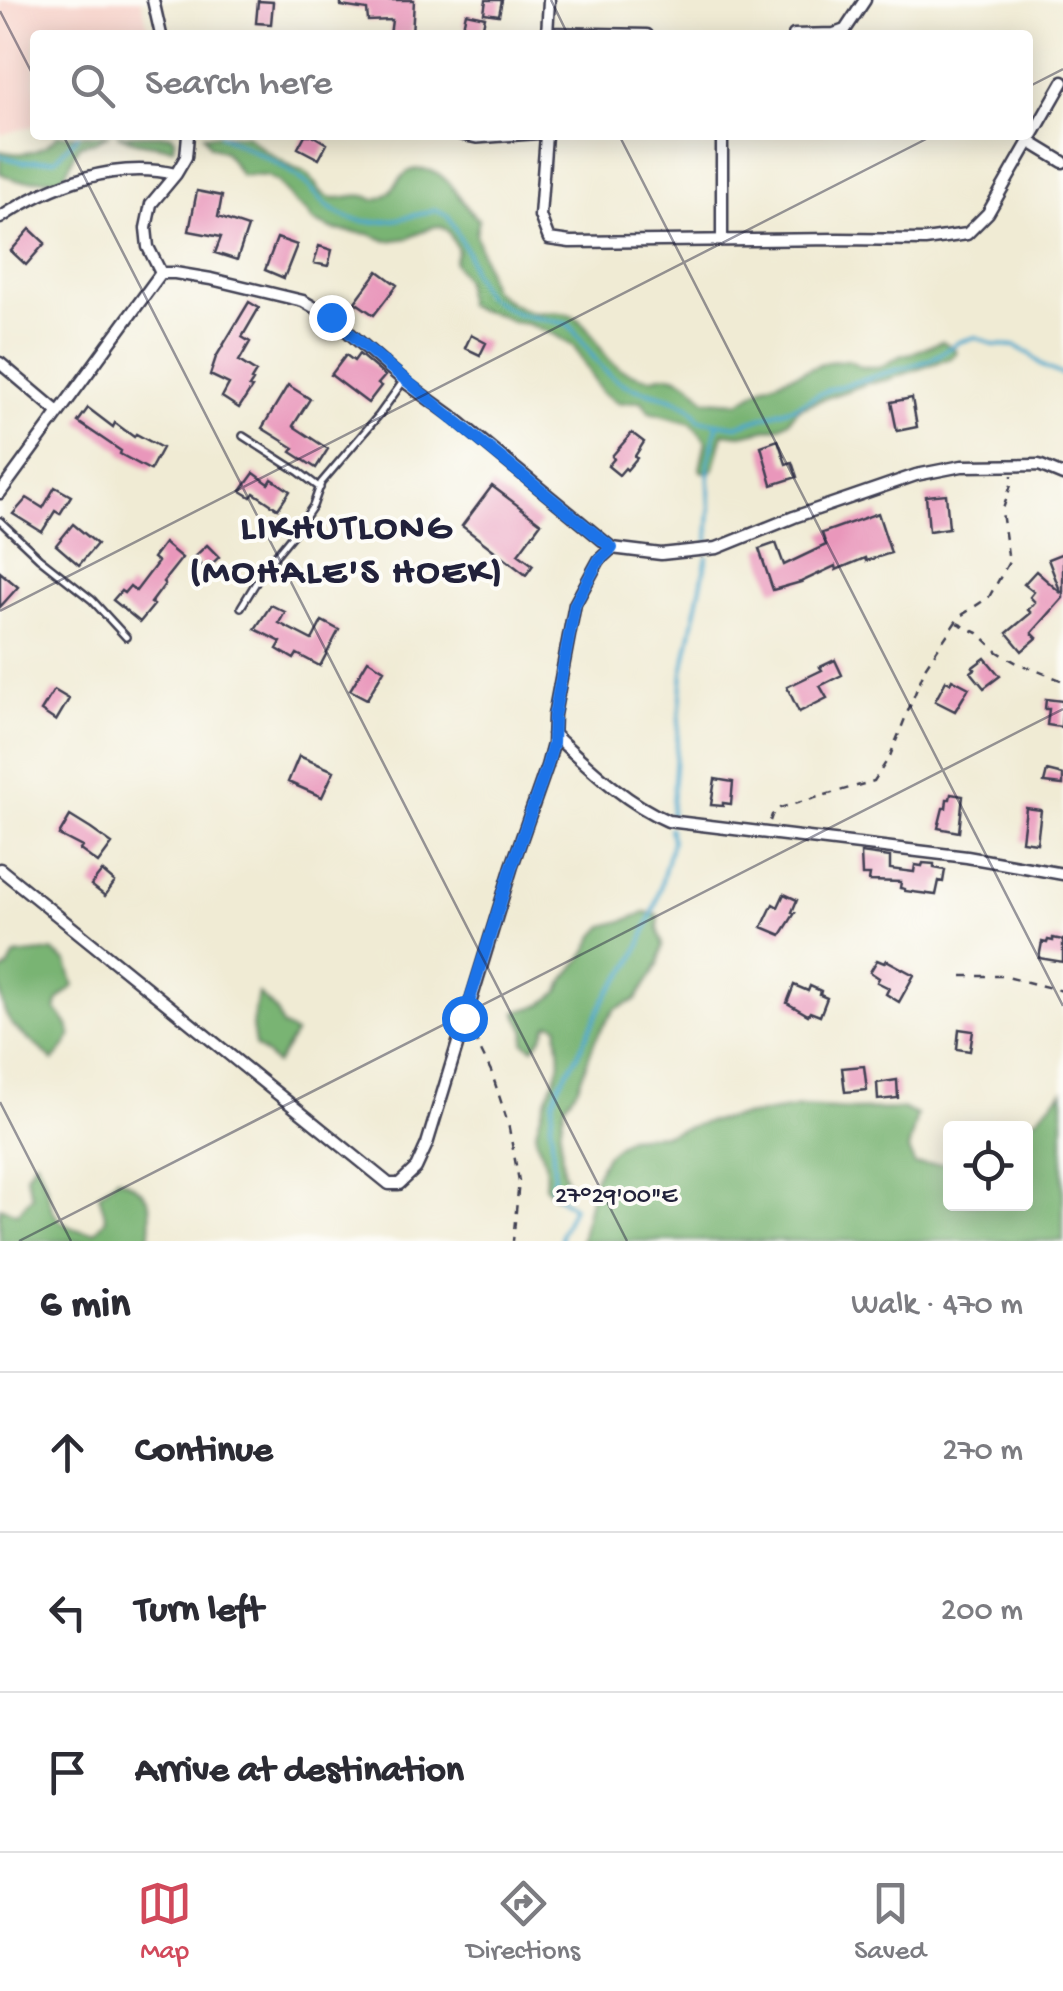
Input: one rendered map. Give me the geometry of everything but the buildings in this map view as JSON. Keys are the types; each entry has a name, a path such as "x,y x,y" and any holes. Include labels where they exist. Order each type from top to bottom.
{"street":[{"path":"153,0 160,30"},
{"path":"547,30 550,0"},
{"path":"845,30 865,0"},
{"path":"1033,137 1063,82"},
{"path":"161,273 148,246 146,228 151,204 186,157 188,140"},
{"path":"546,140 540,216 549,239 570,242 925,240 967,234 988,213 1030,142 1063,162"},
{"path":"722,140 722,240"},
{"path":"0,218 37,196 94,175 131,168 176,174"},
{"path":"161,273 211,279 303,302 331,317 612,548 661,554 718,548 916,475 962,466 1039,465 1063,475"},
{"path":"0,493 161,273"},
{"path":"0,363 58,412"},
{"path":"0,869 389,1184 399,1184 416,1168 427,1144 512,866 547,766 575,604 599,560 612,548"},
{"path":"553,734 597,774 650,814 668,821 967,857 1063,874"}],"lane":[{"path":"242,607 265,568 313,506 320,488 404,380"},
{"path":"243,436 320,488"},
{"path":"0,522 92,600 126,637"}],"path":[{"path":"768,833 772,815 780,808 874,781 890,756 926,666 959,617 989,597 1009,562 1002,512 1012,482 1011,466"},
{"path":"955,622 978,633 1017,663 1063,681"},
{"path":"962,976 1003,976 1063,991"},
{"path":"464,1018 491,1070 508,1122 519,1181 513,1241"}],"shaded area":[{"path":"0,0 141,0 149,30 30,30 30,126 0,135"}],"green space":[{"path":"53,140 98,140 80,145 60,180 22,181 0,173 0,151 32,152"},
{"path":"131,140 175,140 173,148"},
{"path":"207,140 253,140 306,173 321,192 332,198 360,195 375,200 387,195 412,170 439,174 479,220 476,234 492,290 527,311 571,315 586,327 615,365 645,377 679,378 705,400 739,402 766,385 828,362 848,360 861,367 881,367 942,341 956,353 951,358 797,409 779,427 741,435 723,433 714,468 702,472 706,441 691,423 649,412 642,401 619,403 601,392 574,347 528,324 512,322 466,304 465,282 454,262 458,250 441,226 387,241 369,234 334,230 313,221 278,182 267,176 241,175 225,152 210,146"},
{"path":"646,912 659,916 663,945 658,965 636,1000 615,1009 605,1023 578,1087 565,1104 560,1132 567,1182 564,1193 554,1196 545,1186 545,1163 536,1136 559,1066 558,1026 547,1025 533,1048 524,1042 526,1032 516,1012 541,1005 560,991 604,926"},
{"path":"52,951 67,962 74,986 59,999 56,1010 71,1036 53,1061 8,1018 0,973 15,955"},
{"path":"258,993 276,1011 282,1026 295,1034 276,1064 255,1045 252,1026"},
{"path":"1063,1091 1063,1241 581,1241 594,1179 606,1155 628,1137 666,1134 706,1122 801,1107 904,1109 917,1115 908,1150 915,1165 943,1163 943,1211 1033,1211 1030,1121"},
{"path":"35,1160 57,1217 77,1229 95,1232 106,1219 99,1194 118,1178 138,1188 150,1209 149,1241 0,1241 0,1207 17,1213 32,1196 26,1175"}],"waterway":[{"path":"0,156 24,162 56,159 73,140"},
{"path":"230,140 293,173 330,208 355,220 395,220 435,210 448,216 485,296 517,314 568,324 614,378 676,400 699,420 736,426 794,407 828,390 930,360 959,342 976,337 994,345 1015,346 1063,375"},
{"path":"708,541 708,463 718,423"},
{"path":"671,816 683,671 707,557"},
{"path":"561,1241 573,1207 552,1188 553,1102 605,998 640,945 656,904 672,841 670,828"}],"district":[{"name":"LIKHUTLONG (MOHALE'S HOEK)","path":"347,546"}],"route":[{"path":"331,317 612,548 599,560 575,604 554,716 553,744 464,1018"}]}
